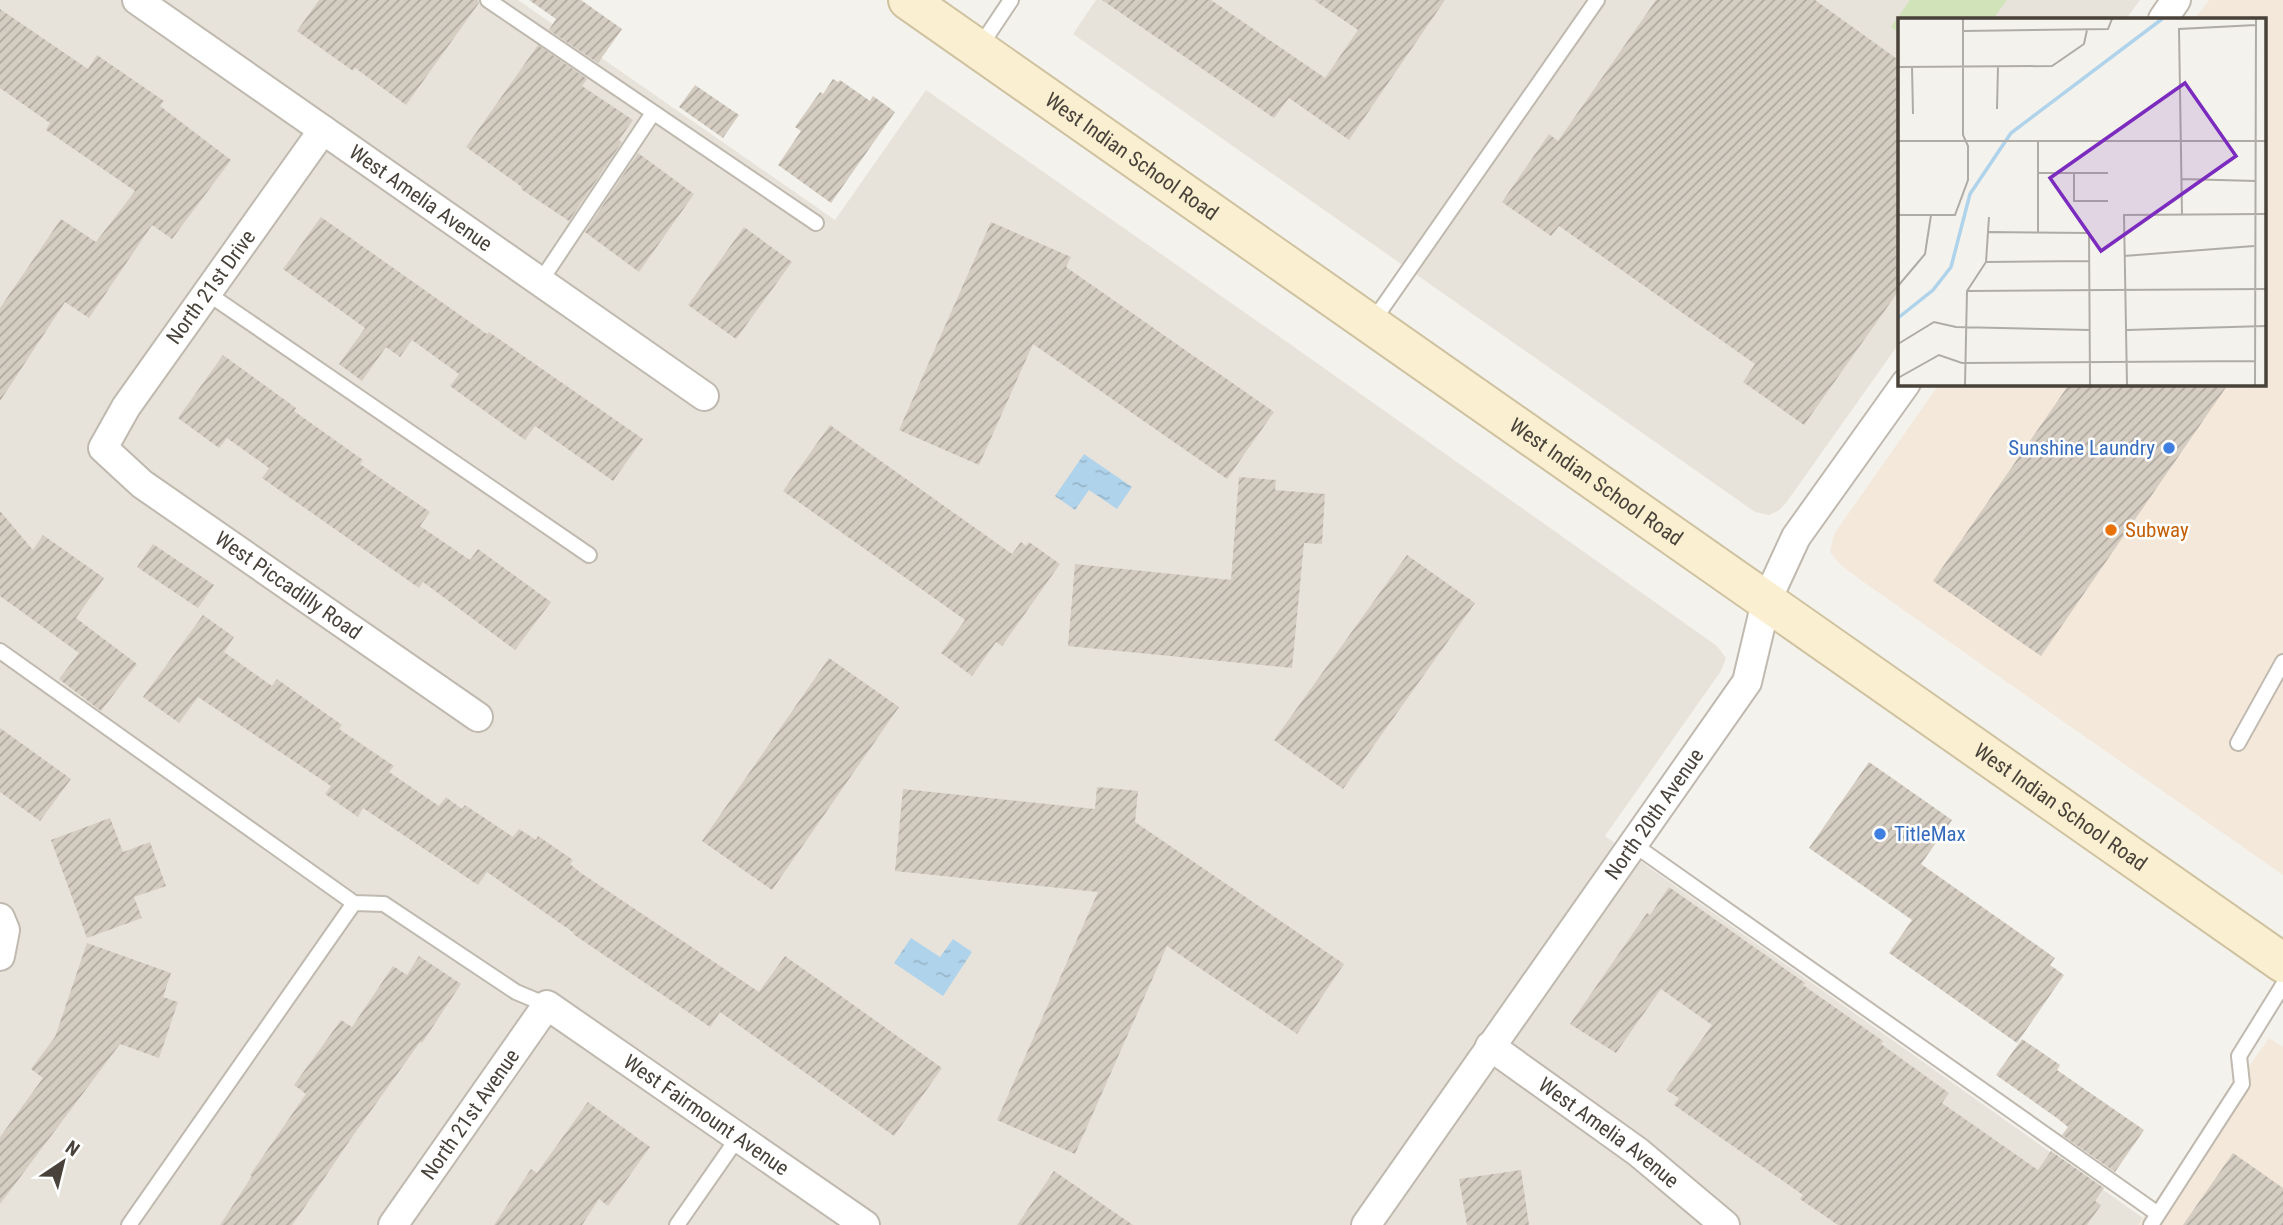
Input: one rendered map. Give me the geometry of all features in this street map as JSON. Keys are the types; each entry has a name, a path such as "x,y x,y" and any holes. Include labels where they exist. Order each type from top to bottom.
{"main road":[{"name":"West Indian School Road","path":"908,0 2283,963"}],"street":[{"name":"West Amelia Avenue","path":"137,0 704,396"},
{"path":"2164,18 2176,0"},
{"name":"North 21st Drive","path":"103,448 126,407 323,130"},
{"name":"North 20th Avenue","path":"1366,1225 1747,682 1766,602 1796,537 1905,385"},
{"name":"West Piccadilly Road","path":"103,448 142,484 478,717"},
{"name":"West Fairmount Avenue","path":"547,1005 865,1225"},
{"name":"North 21st Avenue","path":"393,1225 547,1005"},
{"name":"West Amelia Avenue","path":"1490,1046 1638,1152 1725,1225"}],"lane":[{"path":"488,0 816,223"},
{"path":"978,49 1011,0"},
{"path":"1370,325 1597,0"},
{"path":"540,282 653,113"},
{"path":"207,293 589,555"},
{"path":"0,651 354,903 384,904 516,992 547,1005"},
{"path":"2238,743 2283,662"},
{"path":"1633,844 2155,1220 2242,1084 2239,1056 2283,985"},
{"path":"129,1225 354,903"},
{"path":"677,1225 739,1136"}],"shaded area":[{"path":"0,0 518,0 835,220 926,90 1717,646 1726,658 1721,671 1605,836 2143,1218 2138,1225 0,1225"},
{"path":"1096,0 2140,0 2127,18 1898,18 1898,345 1786,503 1769,515 1755,512 1073,34"},
{"path":"2209,0 2283,0 2283,875 1862,581 1841,565 1830,552 1834,534 1939,385 2266,385 2266,18 2196,18"},
{"path":"2269,1038 2283,1047 2283,1225 2138,1225"}],"green space":[{"path":"1910,0 2007,0 1994,18 1898,18 1898,32 1891,27"}],"water":[{"path":"1084,454 1132,487 1117,509 1089,490 1075,510 1055,496"},
{"path":"911,938 940,957 953,939 972,952 943,996 894,963"}],"building":[{"path":"319,0 478,0 479,3 406,105 297,31"},
{"path":"529,0 581,0 622,29 598,63 549,30 556,19"},
{"path":"1102,0 1211,0 1325,78 1358,30 1314,0 1445,0 1349,140 1289,98 1274,118"},
{"path":"1656,0 1815,0 1898,60 1898,292 1804,425 1743,382 1755,364 1559,226 1551,236 1502,202 1549,134 1558,141"},
{"path":"0,9 88,69 97,55 164,101 160,106 231,160 172,239 152,225 89,318 65,302 0,401 0,308 61,219 96,242 135,191 46,130 50,123 0,88"},
{"path":"538,45 587,79 582,86 633,120 619,140 622,142 569,221 466,147"},
{"path":"833,79 838,82 840,80 870,101 873,96 895,112 831,203 778,165 801,131 795,127 820,92 823,94"},
{"path":"695,85 739,115 723,138 679,107"},
{"path":"638,153 694,194 639,272 585,232"},
{"path":"321,217 487,334 489,332 643,439 613,481 535,426 525,440 450,386 459,374 412,340 400,357 386,347 362,381 339,364 365,328 283,269"},
{"path":"991,222 1071,257 1066,267 1274,412 1227,479 1033,344 979,465 899,430"},
{"path":"744,227 792,262 736,339 688,305"},
{"path":"223,355 296,408 294,411 363,460 360,464 430,512 420,526 470,560 478,549 551,602 515,650 423,582 419,588 262,478 269,468 227,438 219,448 178,418"},
{"path":"2069,385 2228,385 2041,656 1933,581"},
{"path":"830,425 1012,554 1021,542 1026,546 1029,542 1060,564 1002,646 996,642 972,676 941,653 965,620 783,491"},
{"path":"1239,477 1276,480 1275,490 1325,494 1322,544 1304,543 1292,668 1068,646 1075,564 1231,580"},
{"path":"0,511 33,550 43,535 104,578 76,618 137,664 101,711 59,679 79,653 0,596"},
{"path":"153,544 214,585 198,608 137,567"},
{"path":"1407,555 1475,603 1343,789 1274,740"},
{"path":"203,615 234,637 224,652 272,686 277,679 342,725 339,729 394,766 389,772 439,806 446,797 462,809 465,805 513,837 519,829 536,840 538,836 573,860 570,864 581,873 759,992 785,956 942,1068 894,1136 720,1012 710,1027 487,872 478,885 363,808 358,817 325,794 331,786 198,697 179,723 143,697"},
{"path":"829,658 899,707 772,890 702,841"},
{"path":"0,728 71,779 40,821 0,792"},
{"path":"1869,762 1952,820 1921,864 2055,958 2050,965 2064,975 2017,1043 1889,953 1912,920 1809,848"},
{"path":"1097,787 1138,791 1135,822 1344,964 1297,1034 1167,946 1075,1154 997,1120 1098,892 895,871 903,789 1095,809"},
{"path":"110,818 123,852 150,842 166,886 134,897 142,918 87,938 51,840"},
{"path":"1669,887 1883,1041 1881,1044 1949,1093 1942,1103 2038,1170 2051,1151 2104,1188 2095,1201 2101,1205 2087,1225 1838,1225 1800,1199 1803,1195 1674,1105 1679,1098 1666,1090 1712,1025 1661,989 1616,1053 1570,1024 1647,913 1650,915"},
{"path":"87,943 171,973 163,997 178,1002 159,1058 120,1044 0,1204 0,1137 43,1078 31,1069 55,1037"},
{"path":"419,956 461,984 292,1225 220,1225 252,1176 250,1175 306,1094 294,1085 341,1020 352,1027 393,966 407,975"},
{"path":"2022,1039 2060,1065 2057,1070 2144,1130 2115,1172 2062,1135 2068,1127 2057,1118 1996,1075"},
{"path":"588,1102 650,1147 608,1206 599,1199 582,1225 494,1225 531,1169 537,1173"},
{"path":"2233,1153 2283,1188 2283,1225 2183,1225"},
{"path":"1521,1170 1529,1225 1467,1225 1459,1179"},
{"path":"1054,1171 1133,1225 1017,1225"}],"place":[{"name":"Sunshine Laundry","path":"2169,448"},
{"name":"Subway","path":"2111,530"},
{"name":"TitleMax","path":"1880,834"}]}
